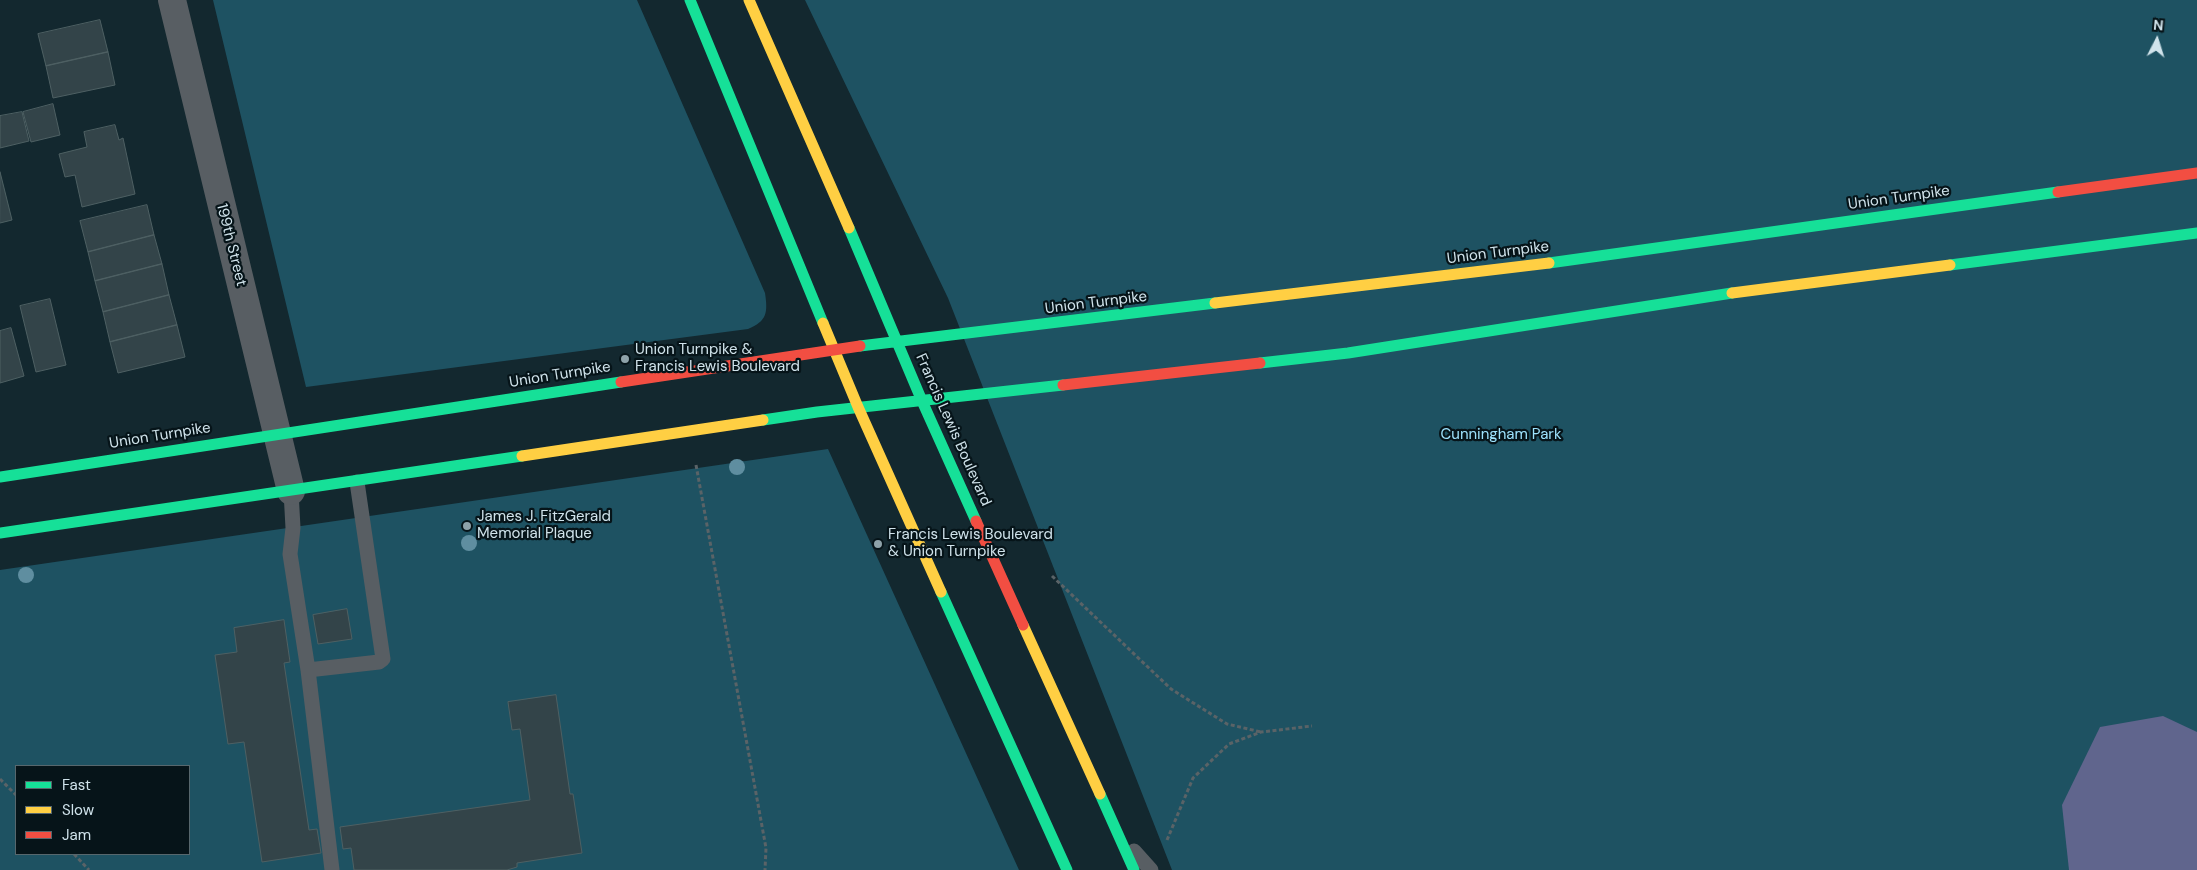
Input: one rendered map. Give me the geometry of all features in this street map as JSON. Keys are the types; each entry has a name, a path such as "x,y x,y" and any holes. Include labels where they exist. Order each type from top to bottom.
{"main road":[{"path":"690,0 858,407 1067,870"},
{"name":"Francis Lewis Boulevard","path":"749,0 883,306 922,401 1134,870"},
{"name":"Union Turnpike","path":"0,476 834,349 1562,261 2197,173"},
{"path":"0,533 858,407 1348,353 1767,288 2197,233"}],"street":[{"name":"199th Street","path":"172,0 291,491"}],"lane":[{"path":"308,670 379,662 383,659 357,482"},
{"path":"291,491 293,528 290,554 308,670 332,870"},
{"path":"1119,835 1151,870"}],"path":[{"path":"696,465 766,848 765,870"},
{"path":"1052,576 1171,689 1227,724 1261,732"},
{"path":"1167,840 1193,778 1229,744 1261,732 1312,726"},
{"path":"0,779 15,794"},
{"path":"75,855 89,870"}],"green space":[{"path":"213,0 637,0 765,293 765,316 759,323 748,329 306,387"},
{"name":"Cunningham Park","path":"805,0 2197,0 2197,870 1172,870 948,298"},
{"path":"828,449 1019,870 0,870 0,570"}],"shaded area":[{"path":"2163,716 2197,732 2197,870 2069,870 2062,805 2100,727"}],"building":[{"path":"100,20 108,52 46,66 38,34"},
{"path":"108,52 115,85 53,98 46,66"},
{"path":"53,104 60,135 31,142 23,112"},
{"path":"22,112 29,141 0,148 0,116"},
{"path":"115,125 119,140 123,138 135,194 82,207 75,175 65,177 59,154 87,147 84,132"},
{"path":"0,172 12,220 0,223"},
{"path":"147,205 154,235 88,252 80,221"},
{"path":"154,235 162,264 95,281 88,252"},
{"path":"162,264 169,295 103,312 95,281"},
{"path":"169,295 177,325 110,342 103,312"},
{"path":"50,299 66,365 36,372 20,306"},
{"path":"177,325 185,357 118,373 110,342"},
{"path":"11,328 24,376 0,383 0,331"},
{"path":"347,609 352,639 318,644 313,615"},
{"path":"284,620 290,662 284,663 309,830 317,829 321,853 262,862 244,742 228,744 215,655 237,652 234,628"},
{"path":"556,695 570,794 573,794 582,853 517,863 517,867 507,870 354,870 351,848 343,849 340,827 530,800 520,729 512,730 508,702"}],"traffic: fast":[{"path":"690,0 823,323"},
{"path":"1549,263 2058,192"},
{"path":"849,228 922,401 976,521"},
{"path":"1950,265 2197,233"},
{"path":"1260,363 1348,353 1732,293"},
{"path":"860,346 1215,303"},
{"path":"0,477 621,382"},
{"path":"763,420 817,412 1063,385"},
{"path":"0,533 522,456"},
{"path":"941,592 1067,870"},
{"path":"1100,794 1134,870"}],"traffic: slow":[{"path":"749,0 849,228"},
{"path":"1215,303 1549,263"},
{"path":"1732,293 1950,265"},
{"path":"823,323 858,407 941,592"},
{"path":"522,456 763,420"},
{"path":"1023,625 1100,794"}],"traffic: jam":[{"path":"2058,192 2197,173"},
{"path":"621,382 860,346"},
{"path":"1063,385 1260,363"},
{"path":"976,521 1023,625"}],"place":[{"name":"Union Turnpike & Francis Lewis Boulevard","path":"625,359"},
{"name":"James J. FitzGerald Memorial Plaque","path":"467,526"},
{"name":"Francis Lewis Boulevard & Union Turnpike","path":"878,544"}]}
